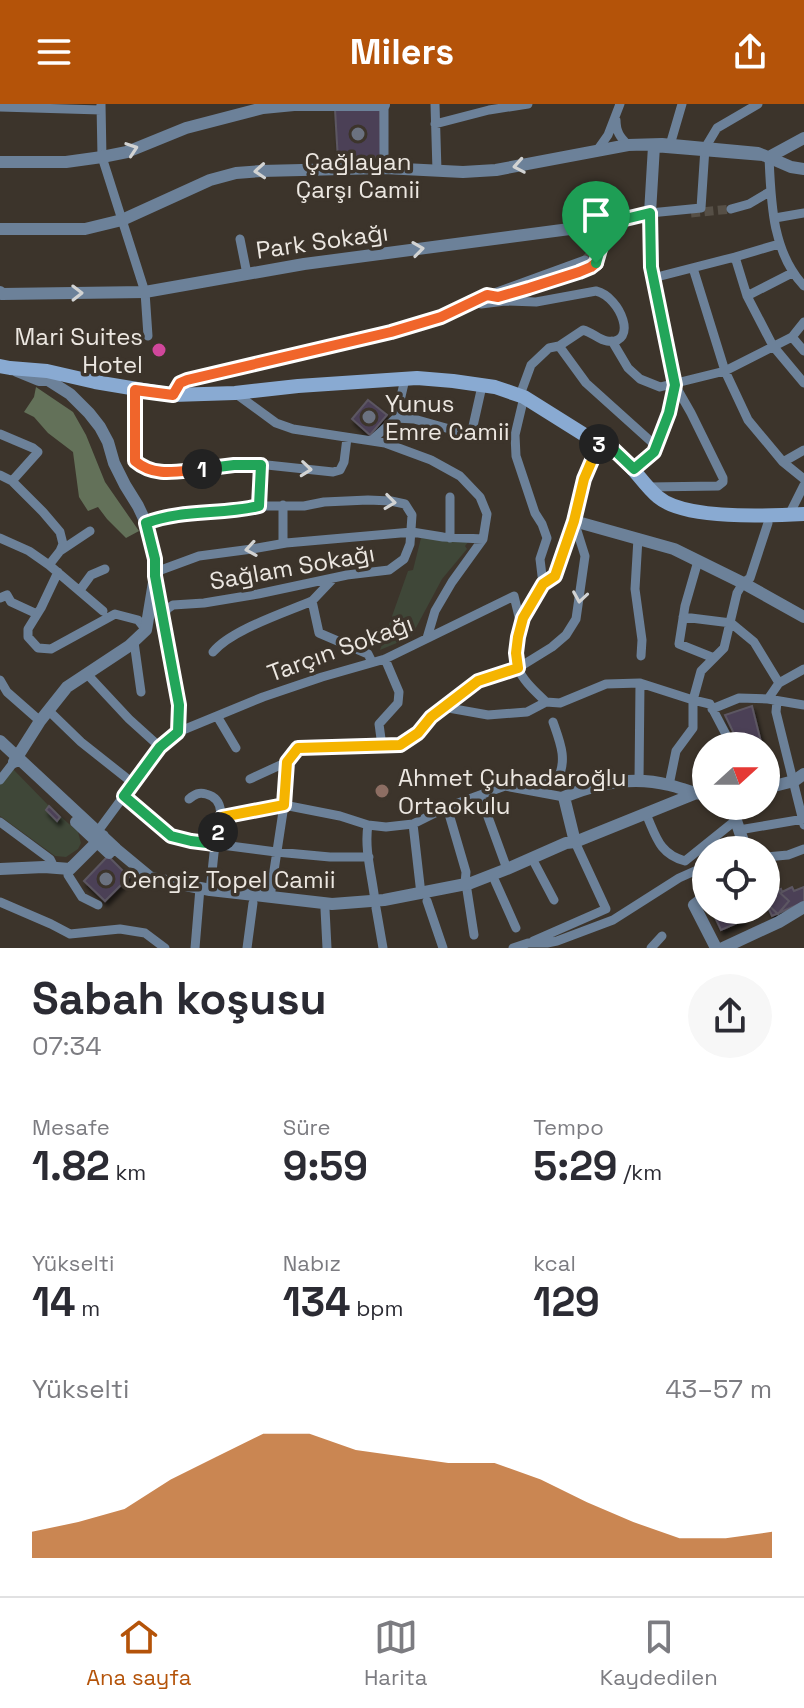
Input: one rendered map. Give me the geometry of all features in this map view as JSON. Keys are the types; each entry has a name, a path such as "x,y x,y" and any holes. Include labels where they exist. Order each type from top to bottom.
{"main road":[{"path":"3,369 47,371 173,395 405,379 495,387 522,396 599,444 612,448 658,497 672,506 751,517 797,515"},
{"path":"599,444 654,504 667,512 747,523 804,521"}],"street":[{"path":"0,162 66,162 102,157 127,152 186,128 263,108 327,104 384,105 384,168"},
{"path":"435,104 437,171"},
{"path":"435,124 490,107 528,104"},
{"path":"596,152 608,135 620,104"},
{"path":"670,145 682,104"},
{"path":"650,213 701,208 705,150 717,128 758,104"},
{"path":"0,107 101,107 102,157 145,292 148,336"},
{"path":"616,116 616,129 628,145"},
{"path":"766,156 804,138"},
{"path":"0,229 85,229 122,220 210,180 261,171 384,168 463,172 496,170 628,145 766,156 804,169"},
{"path":"654,146 705,150"},
{"path":"649,487 718,486 723,482 675,385 653,278 650,213 654,146"},
{"path":"766,156 779,244 792,273 804,286"},
{"path":"731,209 749,204 771,191"},
{"name":"Park Sokağı","path":"1,294 145,292 304,264 600,225 650,213"},
{"path":"775,218 804,213"},
{"path":"487,295 498,297 513,293 591,267 596,263 603,239 600,225"},
{"path":"240,239 247,274"},
{"path":"653,278 779,244"},
{"path":"735,257 747,296 773,346 804,383"},
{"path":"173,395 180,383 187,380 391,332 441,317 487,295 585,260"},
{"path":"693,268 725,371 748,420 783,462 804,479"},
{"path":"747,296 792,273"},
{"path":"475,300 481,304 536,302 596,291 605,293 624,316 625,327 621,337 605,341 583,330 559,346 549,348 531,365 515,435 516,456 547,538 540,559 543,584"},
{"path":"612,341 628,368 640,379 660,387 725,371 792,337 804,322"},
{"path":"792,337 804,351"},
{"path":"559,346 586,383 656,446"},
{"path":"0,780 67,687 134,642 146,630 155,576 155,559 146,523 114,463 100,427 70,394 48,380 3,369"},
{"path":"371,441 396,418 405,379"},
{"path":"634,469 654,452 669,413 675,385"},
{"path":"396,418 414,419 471,435 482,386"},
{"path":"135,390 135,461 152,472 234,465 333,472 340,470 344,462 347,438"},
{"path":"235,393 276,423 293,429 385,443 431,460 460,476 480,497 487,514 483,539 435,611 427,638"},
{"path":"0,434 38,452 12,481"},
{"path":"546,702 518,668 516,653 521,625 543,584 555,576 574,521 584,479 599,444"},
{"path":"783,462 804,450"},
{"path":"259,506 261,465"},
{"path":"0,475 12,481 60,532 63,544 49,565"},
{"path":"797,515 804,485"},
{"path":"450,497 450,538"},
{"path":"146,523 259,506 391,501 405,504 412,515 412,532"},
{"path":"283,505 283,543"},
{"path":"574,521 674,549 804,617"},
{"path":"250,779 287,762 298,748 400,745 478,681 518,668 559,641 576,619 585,556 574,521"},
{"path":"672,803 669,785 676,751 693,728 693,700 701,671 724,648 737,593 750,578 768,523"},
{"path":"60,551 90,531"},
{"path":"155,576 161,570 199,556 283,543 412,532 483,539"},
{"name":"Sağlam Sokağı","path":"173,605 204,603 347,575 389,570 404,559 412,532"},
{"path":"0,538 29,551 49,565 103,611"},
{"path":"638,538 635,589 642,640 641,656"},
{"path":"698,561 685,606 679,644 714,658"},
{"path":"80,590 91,575 105,569"},
{"path":"58,572 28,629 28,637 38,648 51,649 115,614 138,620 146,630"},
{"path":"155,576 179,705 178,732"},
{"path":"213,652 219,644 241,632 312,601 332,580"},
{"path":"158,590 173,605 167,609 163,620"},
{"path":"0,598 7,595 11,602 37,614"},
{"name":"Tarçın Sokağı","path":"98,837 160,747 178,732 322,677 385,659 514,596 521,625"},
{"path":"312,601 319,633 368,654 372,662"},
{"path":"683,617 731,623 754,642 779,683"},
{"path":"134,642 141,692"},
{"path":"382,746 379,724 398,703 399,692 385,659"},
{"path":"646,814 660,845 672,857 685,861 737,825 803,821 799,778 773,700 779,683 804,669"},
{"path":"87,674 160,747"},
{"path":"0,680 7,692 81,742 134,784"},
{"path":"443,707 488,715 527,712 546,702 560,703 606,684 640,683 710,704 724,732"},
{"path":"639,781 640,683"},
{"path":"712,709 739,698 804,705"},
{"path":"217,716 236,748"},
{"path":"526,789 557,780 562,771 563,752 553,722"},
{"path":"0,741 15,760"},
{"path":"0,749 98,837 151,878 253,903 346,910 424,897 495,881 568,849 575,842"},
{"path":"270,897 287,762"},
{"path":"222,817 284,805 386,827 413,824 447,807 505,786 564,797 583,789 639,781 692,792"},
{"path":"189,799 195,794 212,795 219,803 222,817 203,891 195,948"},
{"path":"480,795 507,869"},
{"path":"124,796 171,836 191,841 330,857 369,857"},
{"path":"513,948 606,909 575,842 564,797"},
{"path":"466,887 566,843 692,797"},
{"path":"447,807 466,872 474,935"},
{"path":"735,820 741,836"},
{"path":"0,822 50,859 52,865"},
{"path":"413,824 424,897 443,948"},
{"path":"368,825 365,843 382,946"},
{"path":"98,837 70,866 68,875 82,897 98,905"},
{"path":"780,856 804,849"},
{"path":"535,864 554,900"},
{"path":"0,866 70,866"},
{"path":"528,943 557,941 613,920 692,872"},
{"path":"495,881 516,928"},
{"path":"203,891 332,904 375,904"},
{"path":"0,902 70,934 120,929 145,933 165,948"},
{"path":"247,948 253,903"},
{"path":"325,909 327,948"},
{"path":"723,948 802,911"},
{"path":"704,924 716,948"},
{"path":"651,948 662,936"}],"green space":[{"path":"36,387 73,412 105,482 139,531 126,538 98,507 88,511 79,497 73,452 48,433 34,417 24,412 34,397"},
{"path":"421,538 469,541 465,546 467,549 442,579 411,637 380,650 408,571 413,570"},
{"path":"12,768 78,832 81,843 78,849 66,857 55,856 0,816 0,783"}],"building":[{"name":"Çağlayan Çarşı Camii","path":"335,109 380,110 381,157 338,160"},
{"name":"Yunus Emre Camii","path":"368,400 387,415 370,435 352,419"},
{"path":"752,706 758,732 733,732 725,715"},
{"path":"49,806 60,817 57,821 46,810"},
{"name":"Cengiz Topel Camii","path":"108,856 129,877 105,901 84,881"},
{"path":"792,887 794,891 804,887 804,902 780,912 780,889 782,892"},
{"path":"780,893 789,901 780,912"},
{"path":"718,924 735,924 721,930"}],"tunnel":[{"path":"691,213 731,209"},
{"path":"585,260 595,250 600,236"}],"place":[{"name":"Çağlayan Çarşı Camii","path":"358,134"},
{"name":"Mari Suites Hotel","path":"159,350"},
{"name":"Yunus Emre Camii","path":"369,417"},
{"name":"Ahmet Çuhadaroğlu Ortaokulu","path":"382,791"},
{"name":"Cengiz Topel Camii","path":"106,879"}],"route":[{"path":"650,213 651,267 675,385 669,413 654,452 634,469 612,448 599,444 584,479 574,521 555,576 543,584 523,618 516,653 518,668 478,681 400,745 298,748 287,762 284,805 222,817 215,844 171,836 124,796 160,747 178,732 179,705 155,576 155,559 146,523 259,506 261,465 170,472 152,472 140,466 135,461 135,390 173,395 180,383 187,380 391,332 441,317 487,295 498,297 529,288 579,272 596,263 603,239 600,225 650,213"}]}
